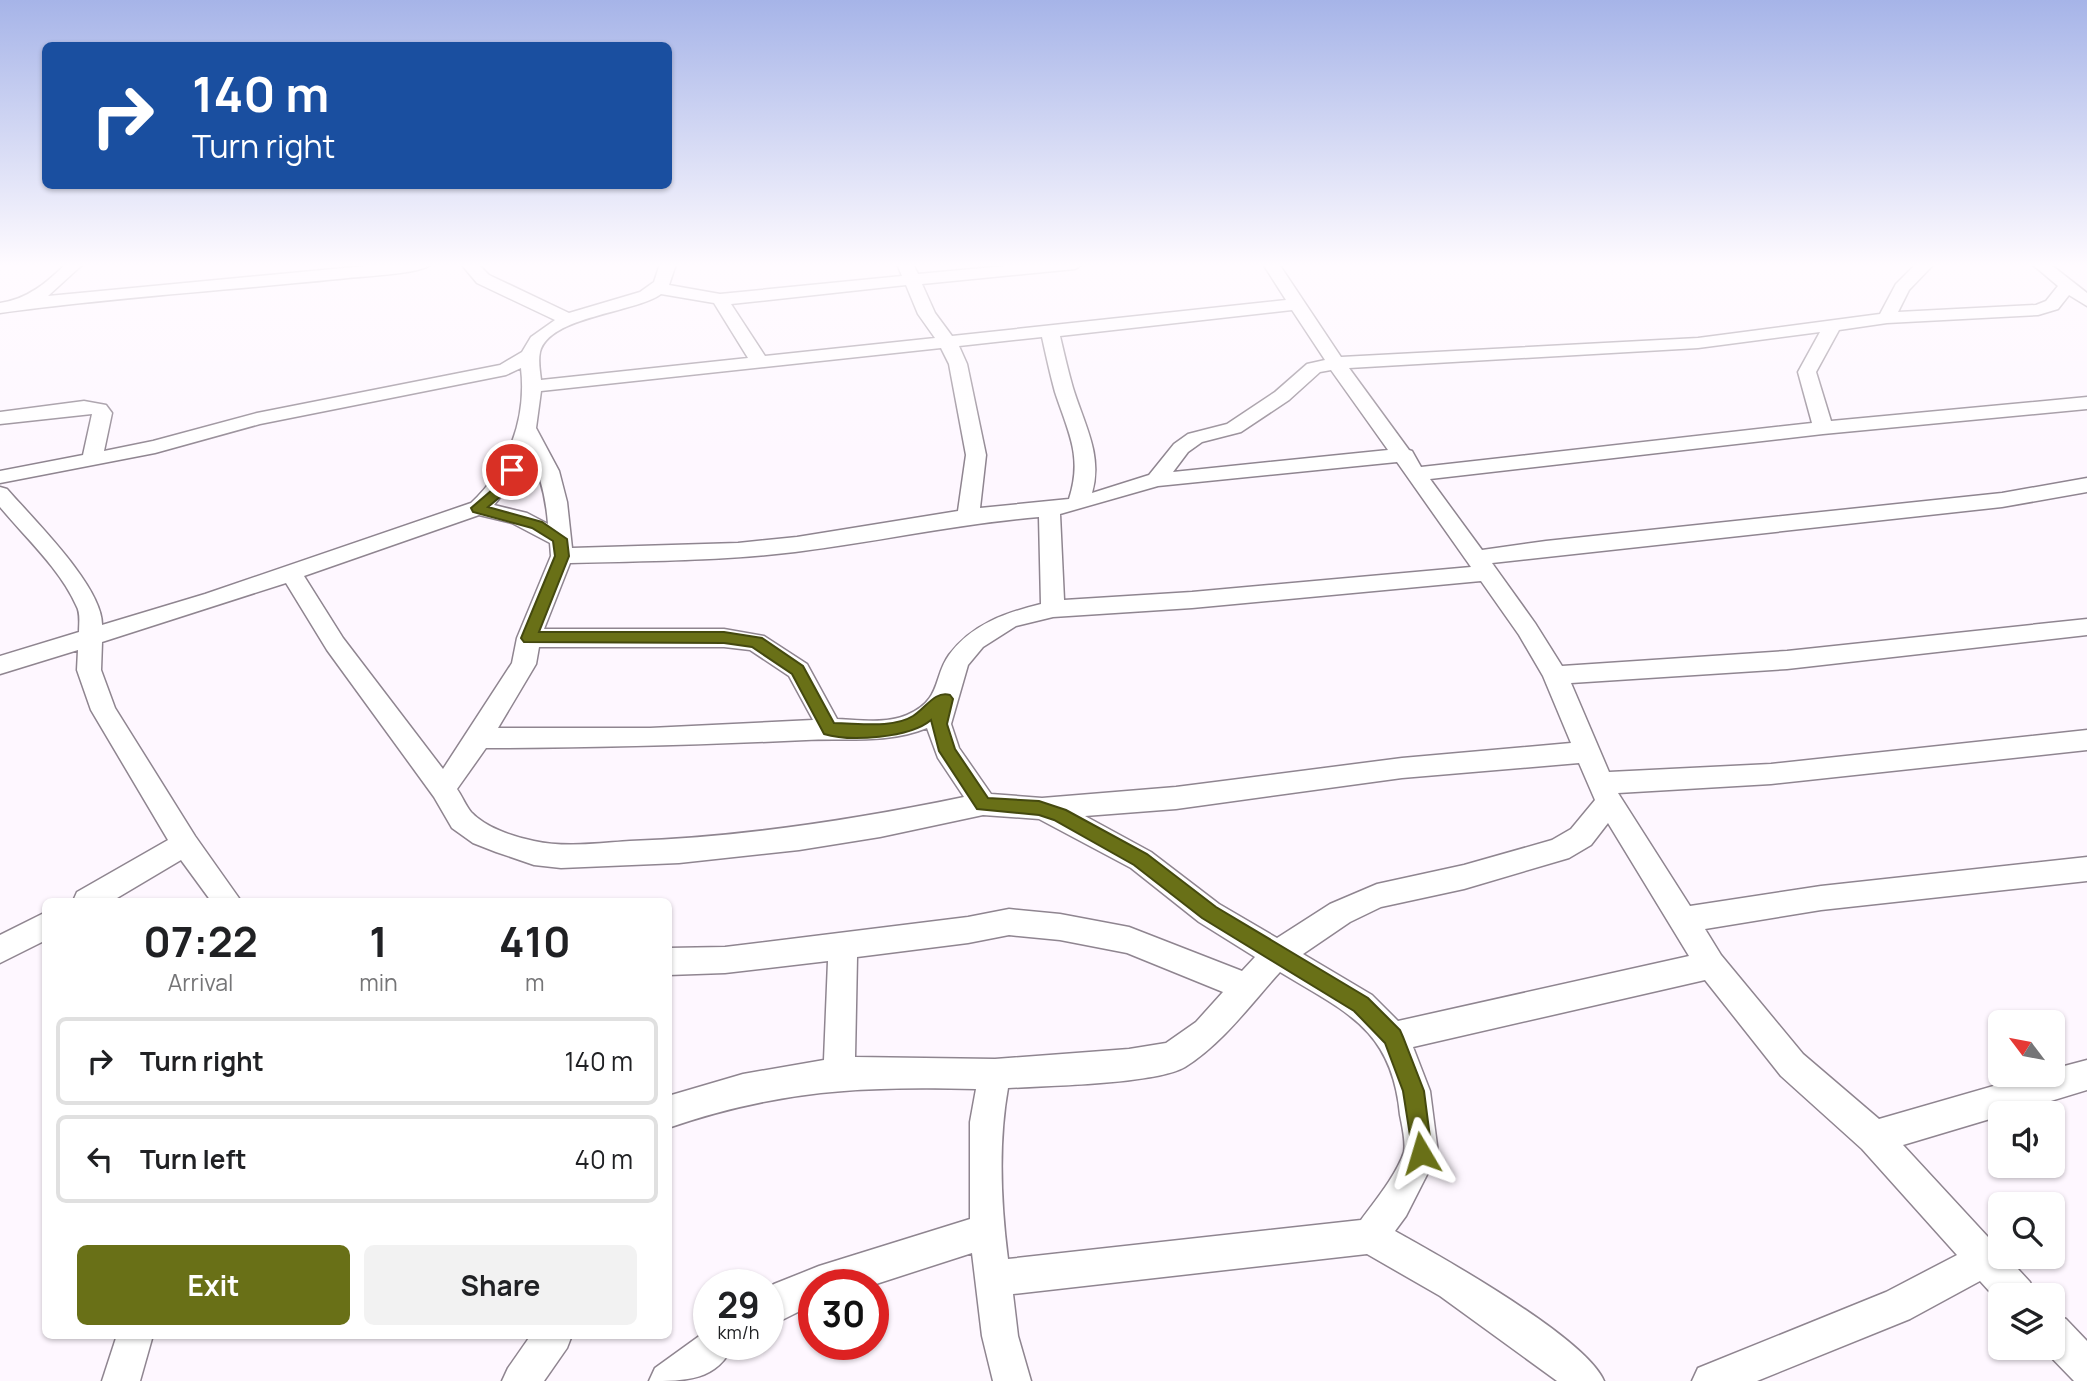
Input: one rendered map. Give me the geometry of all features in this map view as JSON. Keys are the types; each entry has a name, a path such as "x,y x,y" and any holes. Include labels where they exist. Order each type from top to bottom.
{"street":[{"path":"0,665 291,573 478,508 497,493 512,470 526,428 536,342 557,328"},
{"path":"739,328 759,361"},
{"path":"937,328 958,364 976,455 968,516"},
{"path":"0,477 155,447 257,419 506,369 531,371 759,361 1089,328"},
{"path":"1313,328 1483,566 1555,675 1606,793 1711,965 1792,1065 1874,1137 2005,1283"},
{"path":"1156,480 1181,448 1195,438 1234,428 1282,396 1296,381 1314,369 1336,363 1698,343 1820,328"},
{"path":"1823,428 1807,372 1831,328"},
{"path":"1050,333 1064,389 1085,449 1086,478 1078,504"},
{"path":"478,508 519,518 561,548 738,550 797,544 968,516 1049,509 1078,504 1156,480 1411,464 1483,464 2087,403"},
{"path":"0,418 84,407 99,409 102,413 92,459"},
{"path":"443,789 479,738 524,664 529,638 561,548 557,502 550,471 526,428"},
{"path":"983,804 947,751 938,724 957,662 975,641 1010,620 1053,610 1192,600 1483,566 1546,548 2003,500 2087,485"},
{"path":"0,494 60,564 88,604 91,617 89,670 103,710 185,844 226,898"},
{"path":"1049,509 1053,610"},
{"path":"291,573 335,644 463,820 483,835 534,853 561,856 679,851 799,839 948,813 983,804 1039,808 1177,797 1402,768 1587,752"},
{"path":"1555,675 1787,660 2087,627"},
{"path":"529,638 724,638 756,642 798,670 830,729"},
{"path":"479,738 650,738 830,729 887,730 917,722 945,699"},
{"path":"1606,793 2087,740"},
{"path":"672,1111 716,1095 779,1081 839,1074 996,1074 1129,1064 1172,1057 1207,1032 1276,955 1340,913 1377,896 1464,877 1559,850 1581,837 1606,793"},
{"path":"1039,808 1059,815 1141,860 1209,912 1361,1005 1393,1037 1414,1091 1421,1153 1394,1204 1370,1236"},
{"path":"92,898 185,844"},
{"path":"1683,920 1821,898 2087,869"},
{"path":"672,962 725,960 1009,922 1060,927 1129,940 1247,987"},
{"path":"0,950 42,927"},
{"path":"839,1074 843,946"},
{"path":"1393,1037 1711,965"},
{"path":"996,1074 986,1122 987,1231 1000,1336 1012,1381"},
{"path":"1874,1137 2087,1074"},
{"path":"867,1269 987,1231"},
{"path":"992,1279 1370,1236 1453,1283 1554,1354 1585,1381"},
{"path":"1712,1381 1897,1306 1983,1260"},
{"path":"121,1381 134,1339"},
{"path":"521,1381 551,1339"},
{"path":"2065,1345 2087,1368"},
{"path":"668,1381 695,1360"}],"route":[{"path":"512,470 497,493 478,508 537,525 560,539 562,556 529,638 724,638 756,642 798,670 830,729 887,730 917,722 945,699 938,724 947,751 983,804 1039,808 1059,815 1141,860 1209,912 1361,1005 1393,1037 1414,1091 1421,1153"}]}
